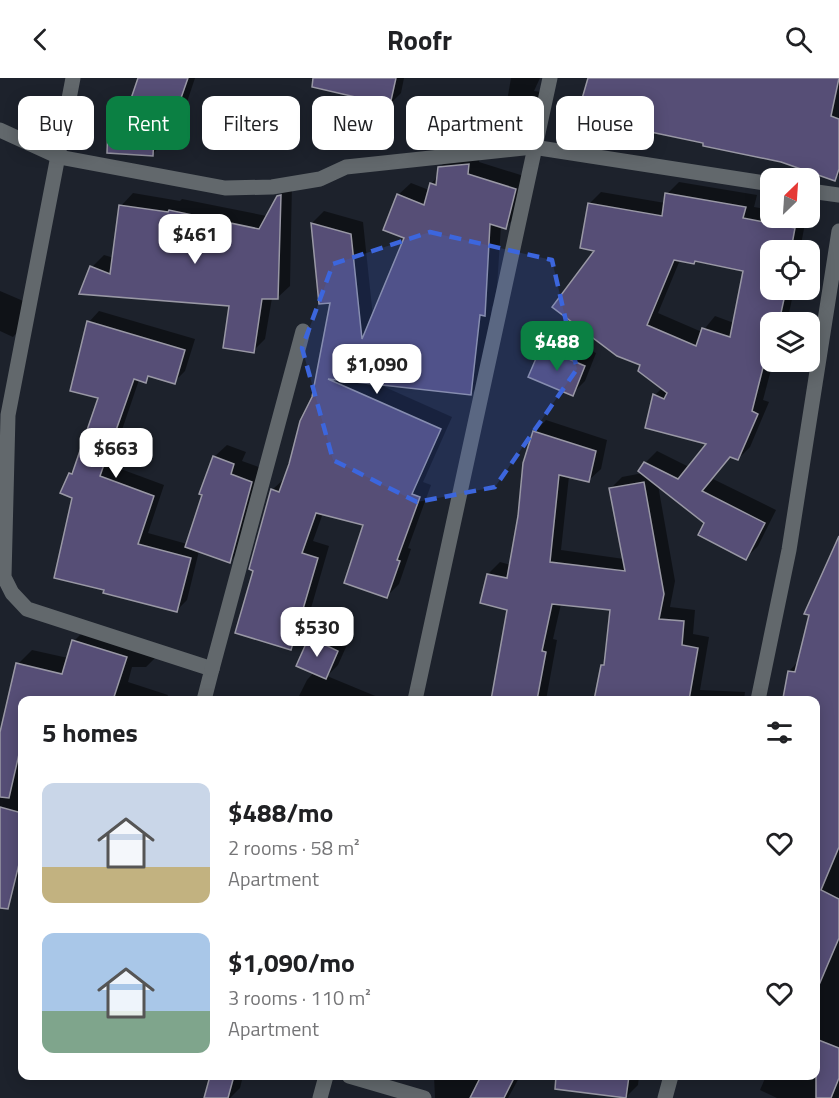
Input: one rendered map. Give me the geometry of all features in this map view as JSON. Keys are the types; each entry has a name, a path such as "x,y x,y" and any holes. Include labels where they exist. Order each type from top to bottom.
{"street":[{"path":"73,78 59,157 4,414 4,578 12,593 27,609 212,669"},
{"path":"544,100 549,78"},
{"path":"0,130 59,157 225,188 272,187 320,179 346,167 502,150"},
{"path":"544,149 760,182"},
{"path":"416,696 532,150"},
{"path":"820,192 839,195"},
{"path":"759,696 789,550 839,231"},
{"path":"205,696 303,331"},
{"path":"320,1098 325,1080"},
{"path":"363,1080 424,1098"},
{"path":"665,1098 670,1080"}],"highlighted area":[{"path":"430,232 552,260 577,369 495,487 417,502 333,460 302,348 333,264"}],"building":[{"path":"138,78 188,78 182,96 132,96"},
{"path":"313,78 396,78 392,96 351,96 312,87"},
{"path":"588,78 839,78 831,116 839,119 839,169 835,181 820,176 820,168 798,168 654,133 654,96 583,96"},
{"path":"107,150 153,150 153,156 107,153"},
{"path":"469,164 468,174 516,189 506,229 490,224 485,316 480,315 471,395 328,379 441,429 412,494 420,497 397,560 400,561 387,598 344,583 363,525 316,513 302,553 318,558 291,650 235,633 253,571 249,569 271,489 279,492 300,421 312,397 330,303 319,304 311,223 351,234 362,339 404,238 383,230 397,194 424,205 430,183 436,185 438,167"},
{"path":"665,193 746,207 743,218 760,221 760,228 795,228 793,240 760,240 760,300 784,300 781,312 760,312 760,372 762,372 752,411 758,414 738,460 730,457 702,491 765,523 746,560 698,535 704,523 638,471 644,462 678,479 706,444 645,428 653,394 664,399 667,393 638,371 640,365 617,356 552,307 594,251 580,248 588,203 662,216","holes":["674,260 694,264 695,261 743,271 730,337 702,328 696,346 647,325"]},
{"path":"281,195 278,299 262,299 254,353 223,348 229,306 79,294 90,266 110,274 119,205 168,212 169,210 259,229 277,196"},
{"path":"87,321 185,350 175,384 148,376 146,383 134,379 100,476 154,496 138,544 191,558 177,612 54,578 72,498 60,493 69,473 72,474 98,398 70,391"},
{"path":"541,347 585,366 573,396 528,377"},
{"path":"533,431 596,451 589,482 559,475 550,562 625,571 609,488 644,482 664,594 659,619 684,621 682,645 698,648 690,696 595,696 601,665 604,665 610,610 552,604 542,651 546,652 538,696 492,696 507,610 480,603 487,574 507,578 518,516 523,463"},
{"path":"213,456 234,464 231,474 252,482 230,563 185,547 202,495 199,494"},
{"path":"839,536 839,847 821,890 839,899 839,938 820,983 820,696 783,696 788,671 795,672 809,615 804,614"},
{"path":"309,637 338,651 326,679 296,666"},
{"path":"72,640 127,657 114,696 18,696 18,759 9,798 0,797 0,732 16,663 62,674"},
{"path":"0,807 18,812 18,868 8,909 0,908"},
{"path":"820,1041 839,1048 839,1078 831,1098 816,1098 816,1080 820,1080"},
{"path":"209,1080 233,1080 228,1098 204,1098"},
{"path":"479,1080 513,1080 504,1098 470,1098"},
{"path":"556,1080 628,1080 626,1098 555,1089"}]}
